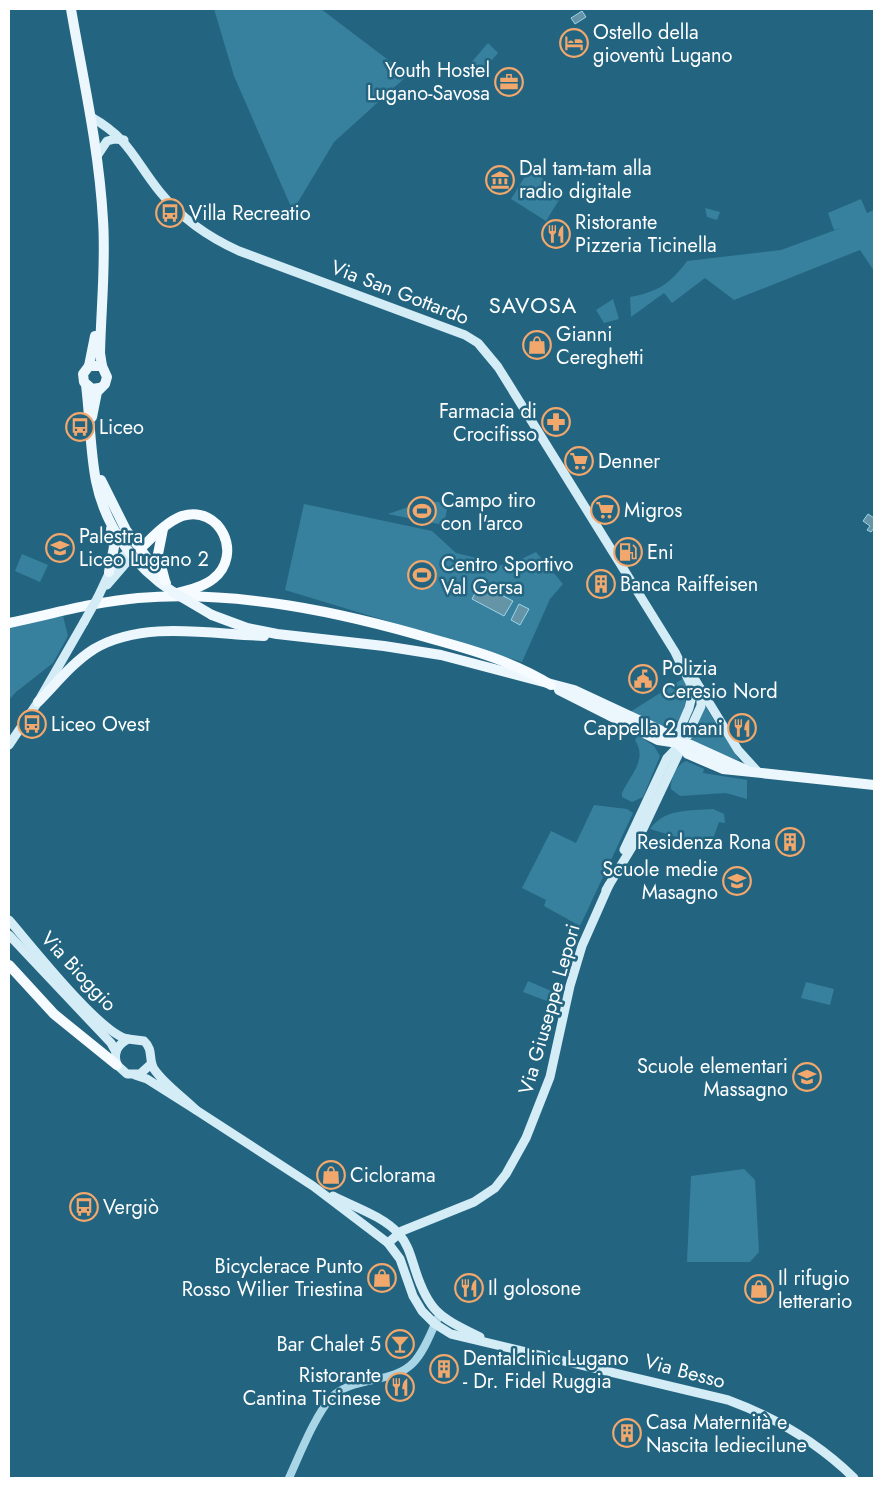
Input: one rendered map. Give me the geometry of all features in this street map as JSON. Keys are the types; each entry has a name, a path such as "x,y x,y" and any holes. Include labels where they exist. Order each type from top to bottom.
{"highway":[{"path":"133,552 183,516 194,514 204,516 213,521 223,531 228,552 224,567 214,579 202,585 161,597"},
{"path":"164,528 158,549 165,582"},
{"path":"9,623 90,604 161,597 209,598 277,604 400,629 499,659 517,666 552,685"},
{"path":"9,965 54,1014 117,1065"}],"main road":[{"path":"71,9 97,156 104,238 100,345 102,366 107,377 105,384 99,388 92,389 86,386"},
{"name":"Via San Gottardo","path":"91,117 109,127 124,140 160,193 179,212 206,234 239,251 465,335 478,343 498,367 738,750 758,772"},
{"path":"97,156 107,140 115,138 124,140"},
{"path":"103,296 89,366 83,376 86,386 96,483 114,547 109,572"},
{"path":"89,366 102,366"},
{"path":"90,427 94,401 99,388"},
{"path":"93,457 112,506 133,552 173,592"},
{"path":"106,514 154,579 173,592 212,615 247,628 310,639"},
{"path":"9,746 38,702 84,622 109,572 119,557 133,552"},
{"path":"98,597 133,552"},
{"path":"38,702 83,657 107,642 150,632 310,639 384,646 441,655 574,690 662,731 679,744 691,745 746,770 874,785"},
{"name":"Via San Gottardo","path":"675,652 690,683 692,696 679,731 679,744"},
{"name":"Via Giuseppe Lepori","path":"388,1243 398,1234 482,1197 501,1181 511,1166 526,1138 550,1077 570,986 582,946 666,758 687,737 699,711 702,699 700,690"},
{"name":"Via Bioggio","path":"9,920 116,1035 128,1039 139,1039 148,1045 152,1054 151,1064 157,1073 196,1110"},
{"name":"Via Bioggio","path":"9,935 111,1043 116,1052"},
{"path":"117,1065 116,1052 122,1042 128,1039"},
{"path":"135,1075 145,1072 151,1064"},
{"name":"Via Bioggio","path":"117,1065 126,1074 147,1079 313,1186 388,1243"},
{"name":"Via Bioggio","path":"313,1186 377,1218 398,1234"},
{"name":"Via Besso","path":"398,1234 408,1249 423,1292 437,1320"},
{"name":"Via Besso","path":"388,1243 400,1259 416,1302 461,1337 488,1341 699,1392 754,1410 835,1459 854,1478"}],"street":[{"path":"289,1478 324,1407 333,1395 408,1368 420,1355 437,1320"}],"shaded area":[{"path":"214,9 321,9 408,75 334,142 298,202 295,216 234,76"},
{"path":"582,11 586,17 575,24 571,18"},
{"path":"488,43 498,53 480,73 470,64"},
{"path":"529,170 564,192 546,221 511,199"},
{"path":"861,199 867,213 874,210 874,271 860,250 734,300 705,278 672,303 664,293 631,317 630,297 640,295 663,285 687,261 781,250 841,228 834,230 828,213"},
{"path":"705,208 720,212 717,220 707,217"},
{"path":"613,299 619,319 604,323 596,310"},
{"name":"Campo tiro con l'arco","path":"426,501 448,503 444,525 388,514"},
{"name":"Centro Sportivo Val Gersa","path":"304,504 432,531 456,553 485,560 492,566 511,564 536,552 563,584 550,599 522,662 285,590"},
{"path":"868,514 874,518 874,528 871,532 867,530 870,526 863,521"},
{"path":"22,554 48,565 40,582 15,571"},
{"path":"480,584 513,601 504,616 472,599"},
{"path":"519,604 529,609 520,625 511,620"},
{"path":"63,616 68,636 53,663 16,692 9,700 9,627"},
{"path":"684,678 685,703 680,718 675,723 667,726 658,725 630,712"},
{"path":"705,706 740,761 689,741"},
{"path":"638,735 654,746 660,756 643,797 632,802 622,797 622,793 639,761 639,747 635,740"},
{"path":"686,761 704,769 703,773 747,780 747,799 726,793 680,796 671,789 672,781 677,769"},
{"path":"594,805 627,809 633,813 580,926 544,906 546,900 522,888 551,831 576,843"},
{"path":"713,809 724,814 725,823 719,822 710,847 650,829 656,822 670,814"},
{"path":"528,981 558,994 555,1004 523,992"},
{"path":"806,982 834,989 830,1005 801,998"},
{"path":"744,1169 755,1180 759,1252 750,1262 687,1262 691,1176"}],"place":[{"name":"Ostello della gioventù Lugano","path":"574,43"},
{"name":"Youth Hostel Lugano-Savosa","path":"509,82"},
{"name":"Dal tam-tam alla radio digitale","path":"500,180"},
{"name":"Villa Recreatio","path":"170,213"},
{"name":"Ristorante Pizzeria Ticinella","path":"556,234"},
{"name":"Gianni Cereghetti","path":"537,345"},
{"name":"Farmacia di Crocifisso","path":"556,422"},
{"name":"Liceo","path":"80,427"},
{"name":"Denner","path":"579,461"},
{"name":"Migros","path":"605,510"},
{"name":"Campo tiro con l'arco","path":"422,511"},
{"name":"Palestra Liceo Lugano 2","path":"60,548"},
{"name":"Eni","path":"628,552"},
{"name":"Centro Sportivo Val Gersa","path":"422,575"},
{"name":"Banca Raiffeisen","path":"601,584"},
{"name":"Polizia Ceresio Nord","path":"643,679"},
{"name":"Liceo Ovest","path":"32,724"},
{"name":"Cappella 2 mani","path":"742,728"},
{"name":"Residenza Rona","path":"790,842"},
{"name":"Scuole medie Masagno","path":"737,881"},
{"name":"Scuole elementari Massagno","path":"807,1077"},
{"name":"Ciclorama","path":"331,1175"},
{"name":"Vergiò","path":"84,1207"},
{"name":"Bicyclerace Punto Rosso Wilier Triestina","path":"382,1278"},
{"name":"Il golosone","path":"469,1288"},
{"name":"Il rifugio letterario","path":"759,1289"},
{"name":"Bar Chalet 5","path":"400,1344"},
{"name":"Dentalclinic Lugano - Dr. Fidel Ruggia","path":"444,1369"},
{"name":"Ristorante Cantina Ticinese","path":"400,1387"},
{"name":"Casa Maternità e Nascita lediecilune","path":"627,1433"}],"district":[{"name":"SAVOSA","path":"533,305"}]}
